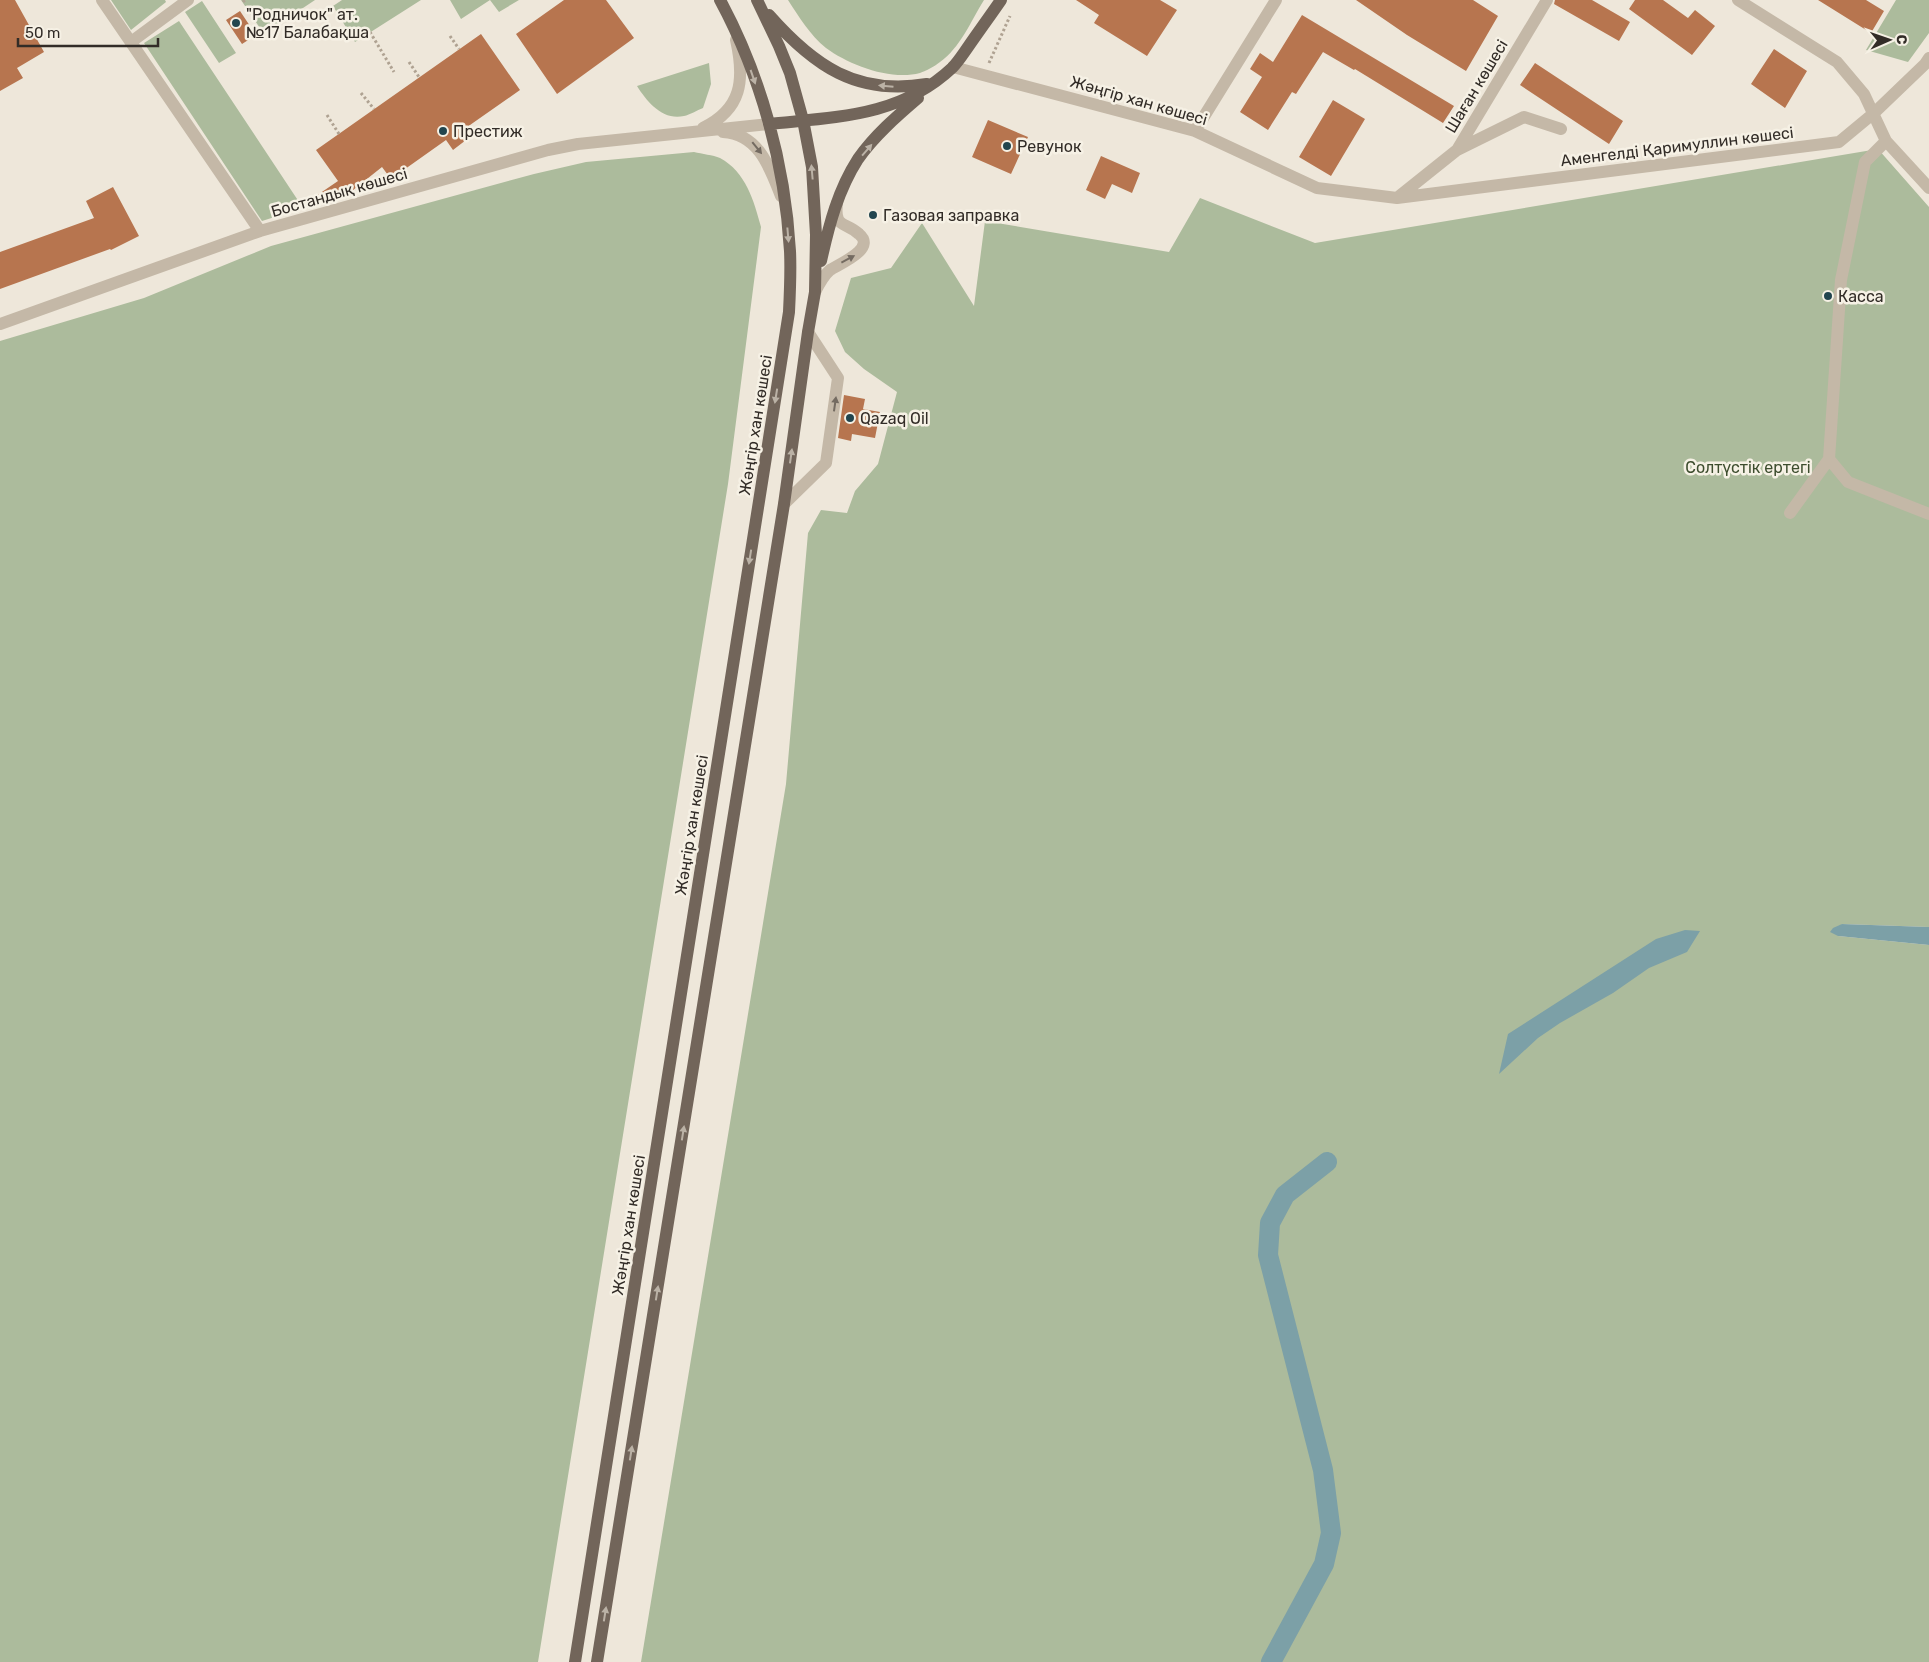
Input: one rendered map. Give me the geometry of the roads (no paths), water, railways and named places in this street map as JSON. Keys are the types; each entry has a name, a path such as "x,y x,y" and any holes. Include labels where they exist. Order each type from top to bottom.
{"main road":[{"name":"Жәңгір хан көшесі","path":"574,1662 789,312 790,252 782,179 769,124 746,56 731,20 720,0"},
{"path":"597,1662 784,504 808,332 829,226 841,191 859,159 885,129 953,67 1001,0"},
{"path":"757,1 796,43 831,70 851,80 872,85 895,87 935,82"},
{"path":"757,1 780,46 790,73 803,120 812,168 816,235 815,292"},
{"path":"769,124 863,114 904,100 935,82"}],"street":[{"path":"102,0 260,232"},
{"path":"130,42 188,0"},
{"path":"1195,130 1276,0"},
{"name":"Шаған көшесі","path":"1397,198 1457,150 1547,0"},
{"path":"1738,0 1837,62 1864,94 1886,141 1929,188"},
{"path":"696,131 715,122 733,106 740,84 740,59 731,20"},
{"name":"Аменгелді Қаримуллин көшесі","path":"1397,198 1839,142 1874,113 1929,58"},
{"name":"Жәңгір хан көшесі","path":"953,67 1195,130 1317,188 1397,198"},
{"path":"1457,150 1524,118 1562,129"},
{"path":"696,131 769,124"},
{"path":"696,131 732,133 752,142 767,160 786,206"},
{"name":"Бостандық көшесі","path":"0,324 260,232 548,150 578,144 696,131"},
{"path":"1790,513 1829,459 1841,280 1865,162 1886,141"},
{"path":"815,292 821,280 830,271 857,254 862,247 862,237 860,234 843,225 836,216 837,201"},
{"path":"784,504 826,463 838,378 808,332"},
{"path":"1829,459 1848,482 1929,514"}],"water":[{"path":"1842,924 1929,927 1929,945 1838,936 1830,932 1833,928"},
{"path":"1685,930 1700,931 1687,952 1649,968 1613,993 1560,1023 1538,1038 1499,1074 1508,1034 1656,939"}],"waterway":[{"path":"1271,1662 1324,1564 1331,1533 1323,1470 1268,1255 1270,1223 1285,1195 1327,1162"}],"place":[{"name":"\"Родничок\" ат. №17 Балабақша","path":"236,23"},
{"name":"Престиж","path":"443,131"},
{"name":"Ревунок","path":"1007,146"},
{"name":"Газовая заправка","path":"873,215"},
{"name":"Касса","path":"1828,296"},
{"name":"Qazaq Oil","path":"850,418"}],"park label":[{"name":"Солтүстік ертегі","path":"1748,467"}]}
